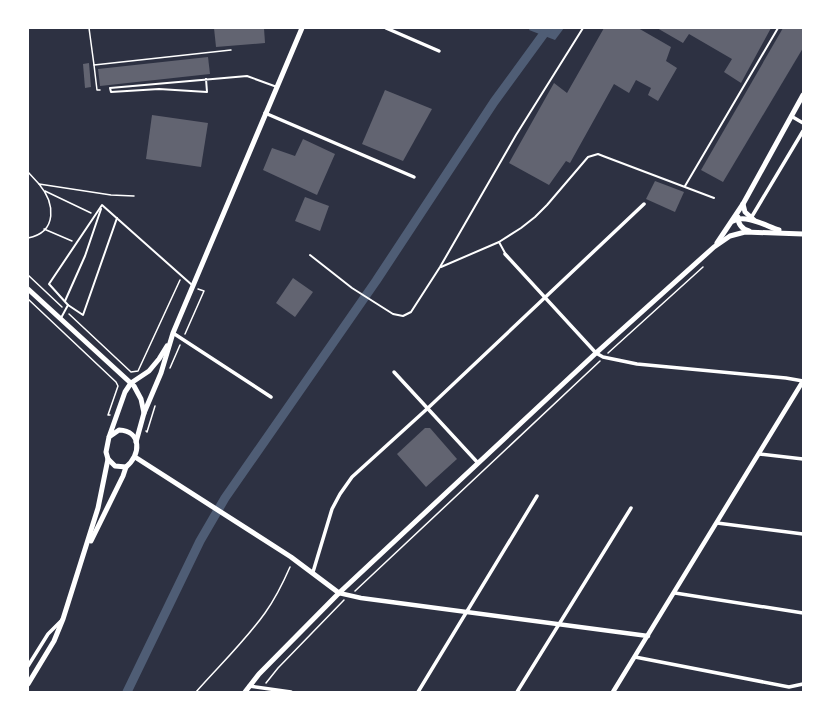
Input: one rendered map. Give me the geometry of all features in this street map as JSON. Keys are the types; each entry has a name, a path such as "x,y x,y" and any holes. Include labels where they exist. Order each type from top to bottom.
{"main road":[{"path":"84,554 123,476 126,467 135,456 136,442 144,414 161,373 169,342 302,28"},
{"path":"752,232 742,228 739,225 738,219 744,204 803,95"},
{"path":"742,211 762,224"},
{"path":"714,247 742,211"},
{"path":"732,222 738,219 745,220 762,224 787,233"},
{"path":"245,692 259,674 339,593 596,353 714,247 730,236 752,232 803,234"},
{"path":"28,289 137,389 142,399 144,414"},
{"path":"28,684 54,641 63,619 98,508 108,459 106,452 109,437 126,392 131,383 149,371 169,342"},
{"path":"109,437 119,430 124,430 132,434 136,442"},
{"path":"135,456 313,572 339,593"},
{"path":"108,459 115,466 126,467"}],"street":[{"path":"386,28 439,51"},
{"path":"266,114 414,177"},
{"path":"791,116 803,123"},
{"path":"751,218 803,131"},
{"path":"313,572 329,516 335,502 352,477 428,408 644,204"},
{"path":"505,254 596,353 604,357 637,364 786,378 803,381 760,454 613,692"},
{"path":"173,332 271,397"},
{"path":"394,372 478,463"},
{"path":"760,454 803,459"},
{"path":"418,692 537,496"},
{"path":"517,692 631,508"},
{"path":"717,523 803,534"},
{"path":"339,593 362,598 648,636"},
{"path":"675,593 803,613"},
{"path":"28,666 48,634 63,619"},
{"path":"635,657 788,687 803,684"},
{"path":"249,686 291,692"}],"lane":[{"path":"310,255 352,288 377,304 396,315 409,314 440,267 516,136 583,28"},
{"path":"685,186 778,28"},
{"path":"206,79 207,92 159,88 111,92 110,88 206,79 247,76 277,87"},
{"path":"440,267 499,242 535,217 548,205 584,161 593,155 598,154 714,198"},
{"path":"102,205 192,286"},
{"path":"102,205 49,284 68,305 83,315 117,218"},
{"path":"65,301 85,256 102,205"},
{"path":"499,242 505,254"},
{"path":"60,319 66,311 68,305"}],"path":[{"path":"89,28 97,90 100,90"},
{"path":"94,65 231,50"},
{"path":"28,172 44,190 51,208 51,218 48,225 41,233 28,238"},
{"path":"39,184 111,195 134,196"},
{"path":"44,190 95,215"},
{"path":"44,229 76,243"},
{"path":"28,275 131,372 138,371 182,277"},
{"path":"168,373 204,291 192,286"},
{"path":"28,300 116,382 118,386 108,415 116,417"},
{"path":"140,430 147,432 157,400"},
{"path":"196,692 265,613 283,583 290,567"}],"water":[{"path":"530,28 564,28 555,40 529,30"}],"building":[{"path":"214,28 264,28 265,43 216,47"},
{"path":"604,28 638,28 671,47 666,61 677,68 658,101 648,95 651,88 636,80 629,93 614,84 570,163 566,161 549,185 509,163 554,83 567,93"},
{"path":"657,28 771,28 741,83 724,72 732,59 689,34 683,43"},
{"path":"783,28 803,28 803,48 723,182 701,170"},
{"path":"208,57 210,74 100,86 98,69"},
{"path":"89,63 91,87 85,88 83,64"},
{"path":"385,90 432,109 403,161 362,144"},
{"path":"152,115 208,123 201,167 146,159"},
{"path":"303,139 335,154 317,195 263,170 272,148 295,156"},
{"path":"655,181 684,192 675,212 646,199"},
{"path":"305,197 329,206 320,231 295,221"},
{"path":"293,278 313,292 295,317 276,303"},
{"path":"425,428 430,428 457,459 426,487 397,454"}],"waterway":[{"path":"127,692 200,541 225,498 376,281 494,102 548,28"}]}
